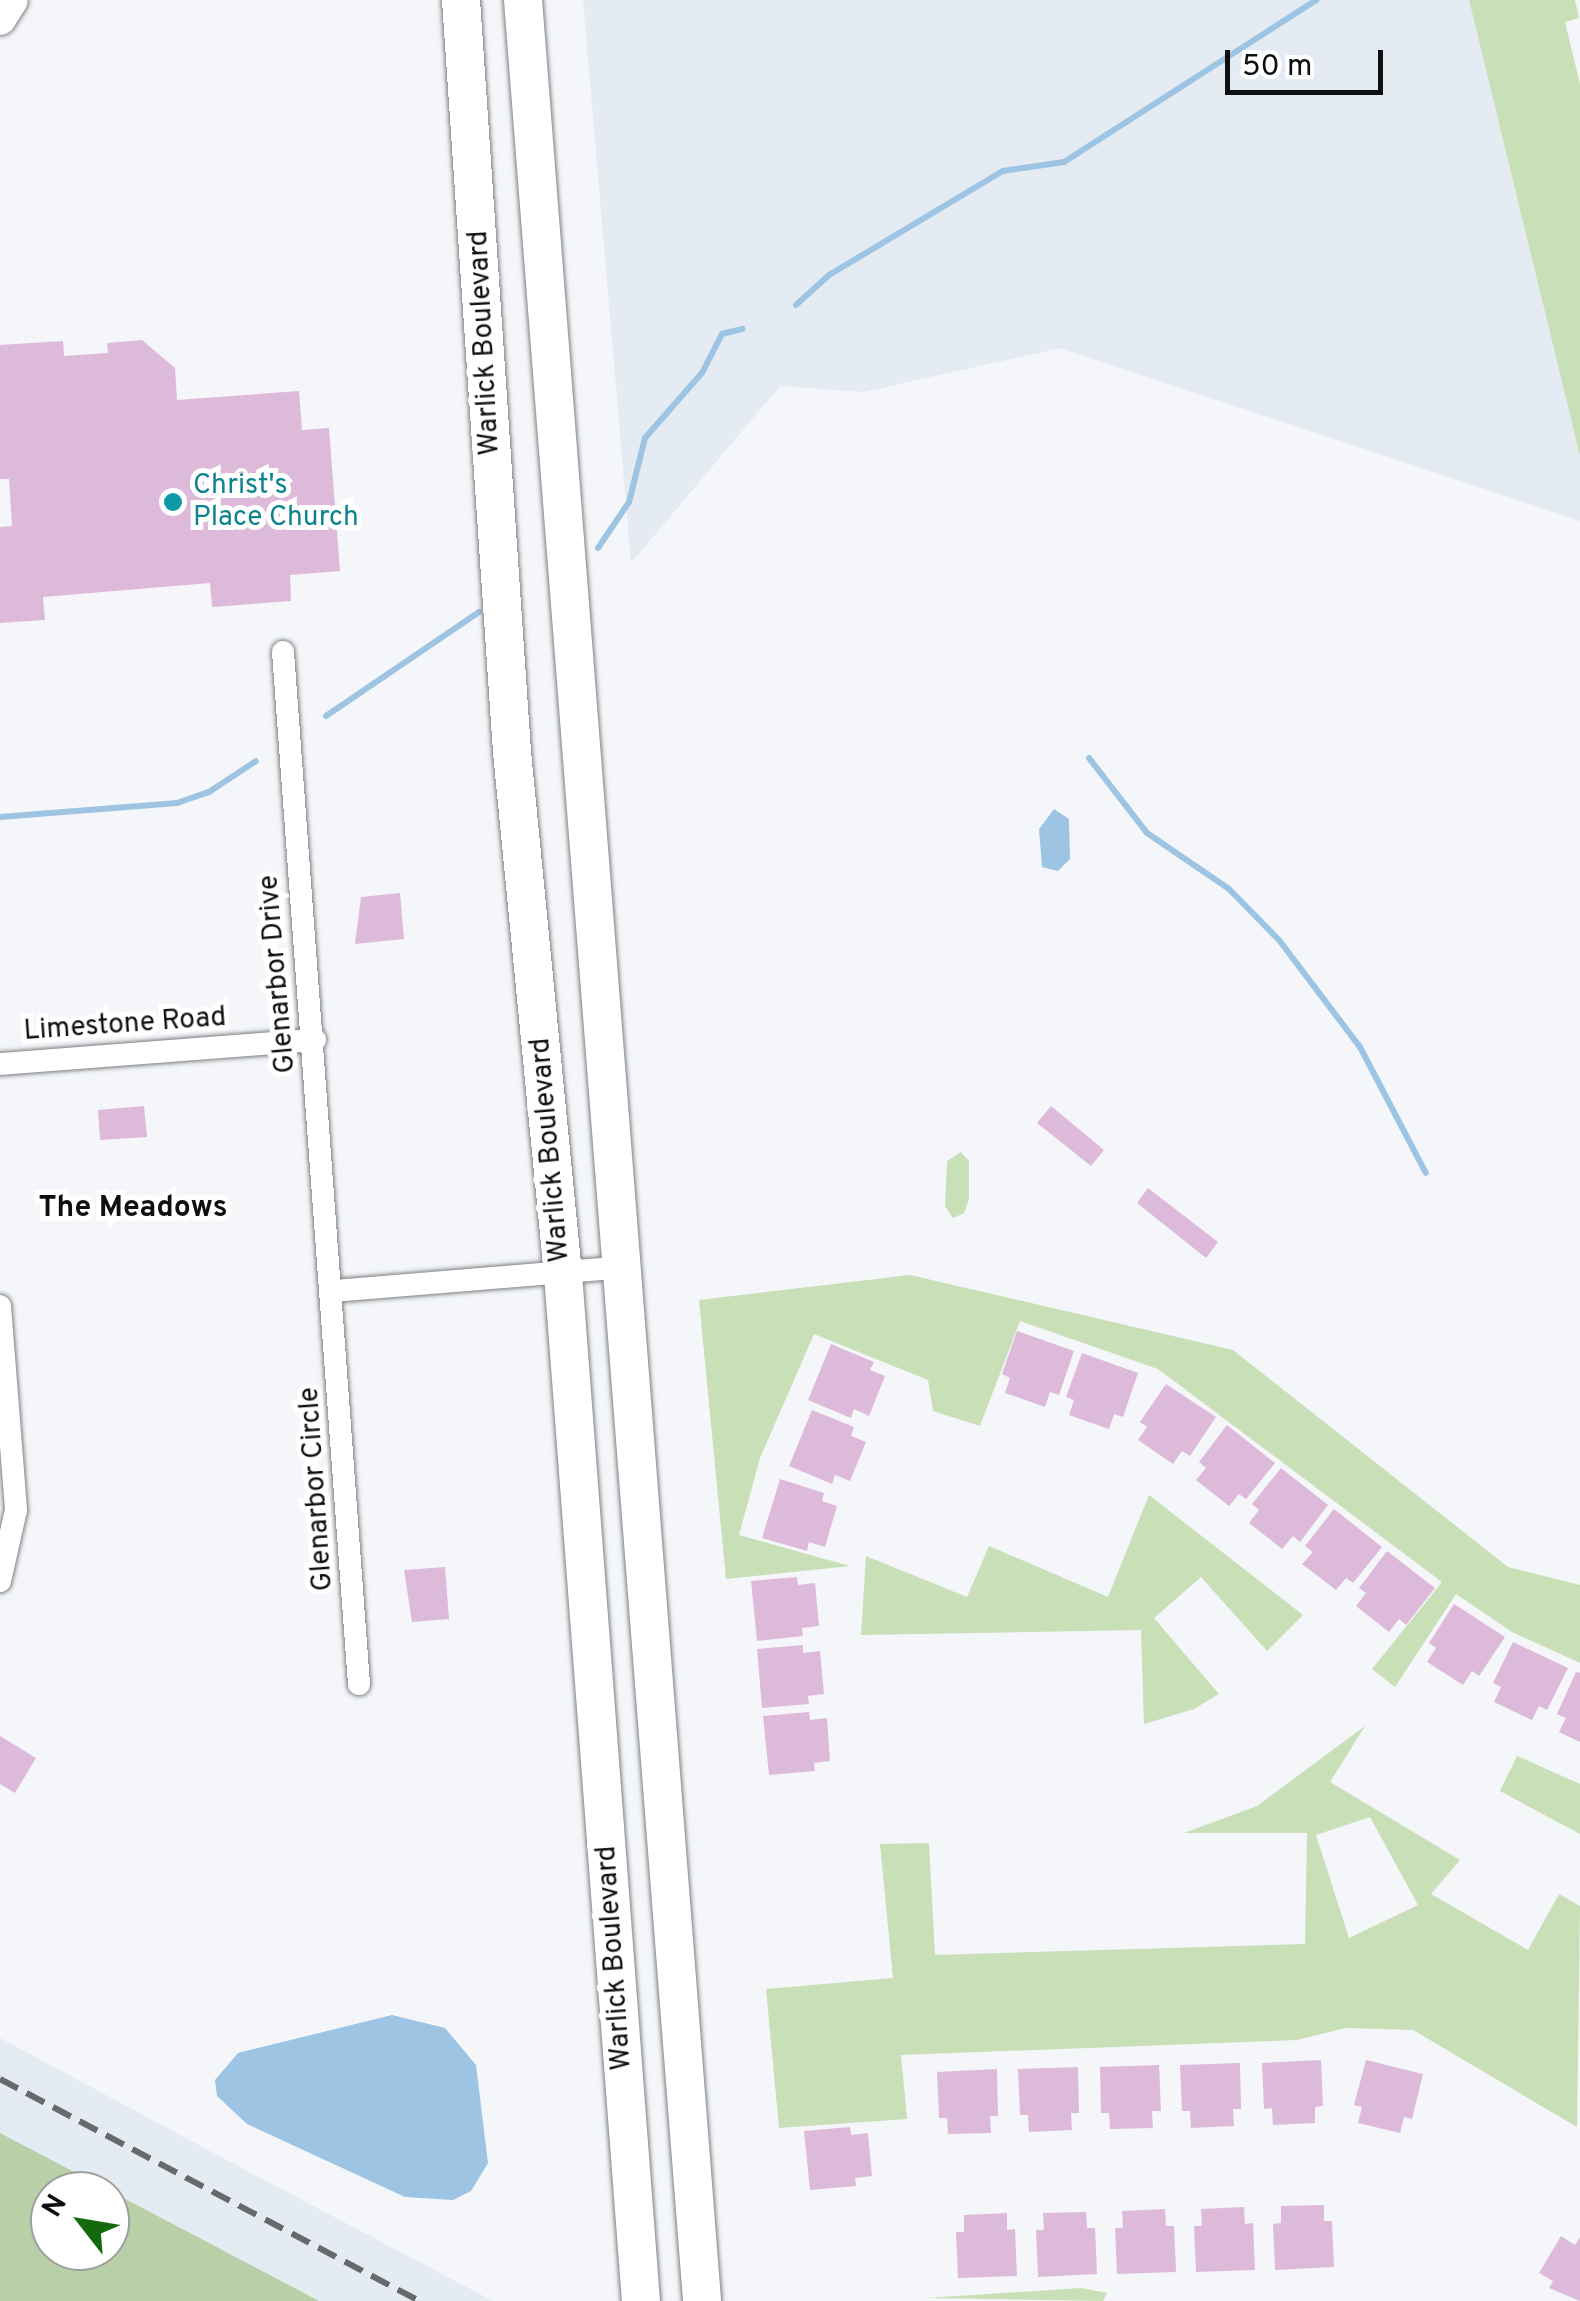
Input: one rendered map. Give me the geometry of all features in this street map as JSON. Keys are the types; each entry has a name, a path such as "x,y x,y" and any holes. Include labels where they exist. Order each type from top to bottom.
{"main road":[{"name":"Warlick Boulevard","path":"461,0 512,752 562,1274 641,2301"},
{"path":"523,0 702,2301"}],"street":[{"name":"Glenarbor Drive","path":"283,652 334,1291"},
{"name":"Limestone Road","path":"0,1064 315,1040"},
{"path":"334,1291 624,1268"},
{"name":"Glenarbor Circle","path":"334,1291 360,1684"},
{"path":"0,1306 16,1510 0,1581"}],"shaded area":[{"path":"583,0 1469,0 1580,456 1580,521 1060,348 864,392 780,386 631,563"},
{"path":"0,2038 493,2301 316,2301 130,2204 130,2171 67,2171 0,2136"}],"green space":[{"path":"1469,0 1575,0 1579,18 1565,22 1580,84 1580,456"},
{"path":"961,1152 969,1161 969,1199 964,1213 953,1218 945,1206 947,1161"},
{"path":"910,1275 1233,1350 1508,1567 1580,1585 1580,1663 1512,1632 1456,1594 1395,1687 1372,1669 1442,1582 1158,1369 1020,1321 980,1426 933,1411 928,1380 814,1334 760,1458 739,1535 850,1566 726,1579 699,1300"},
{"path":"1149,1495 1303,1615 1267,1651 1201,1577 1154,1618 1219,1694 1194,1709 1144,1724 1141,1630 861,1635 866,1556 967,1597 989,1546 1108,1597"},
{"path":"1365,1726 1330,1782 1460,1860 1431,1894 1528,1950 1559,1894 1580,1906 1577,2127 1413,2030 1346,2028 1297,2040 901,2055 907,2119 779,2128 766,1989 893,1978 880,1844 929,1843 935,1955 1305,1944 1307,1833 1184,1833 1257,1806","holes":["1370,1817 1418,1905 1349,1938 1316,1835"]},
{"path":"1517,1756 1580,1784 1580,1834 1500,1791"},
{"path":"0,2133 72,2171 30,2171 30,2271 130,2271 130,2201 319,2301 0,2301"},
{"path":"1081,2288 1107,2293 1103,2301 927,2298"}],"water":[{"path":"1054,809 1069,819 1070,859 1058,871 1042,867 1039,829"},
{"path":"392,2015 445,2028 476,2065 488,2163 471,2191 453,2200 405,2197 247,2124 217,2096 215,2080 238,2053"}],"building":[{"name":"Christ's Place Church","path":"142,340 175,368 177,400 299,391 302,430 329,428 340,571 290,575 291,601 212,607 210,583 43,597 45,620 0,623 0,527 12,526 9,479 0,479 0,345 63,341 64,356 108,353 107,343"},
{"path":"400,893 404,939 355,944 361,897"},
{"path":"144,1106 147,1137 100,1140 98,1110"},
{"path":"1051,1106 1104,1150 1091,1166 1037,1123"},
{"path":"1148,1188 1218,1242 1206,1258 1137,1203"},
{"path":"1017,1331 1074,1351 1059,1395 1050,1392 1045,1407 1005,1393 1010,1378 1002,1374"},
{"path":"831,1344 874,1362 870,1370 885,1376 869,1416 854,1409 851,1418 808,1400"},
{"path":"1082,1353 1138,1373 1123,1417 1114,1414 1109,1429 1069,1415 1074,1400 1066,1397"},
{"path":"1166,1384 1216,1417 1190,1456 1182,1451 1173,1464 1138,1440 1147,1427 1140,1422"},
{"path":"812,1410 854,1427 851,1436 866,1442 850,1481 835,1475 832,1484 789,1466"},
{"path":"1227,1425 1275,1463 1246,1499 1239,1494 1229,1506 1196,1480 1206,1468 1199,1462"},
{"path":"1281,1468 1328,1505 1300,1542 1293,1536 1282,1549 1249,1523 1259,1510 1252,1504"},
{"path":"780,1479 824,1493 822,1501 837,1506 825,1547 809,1542 807,1551 762,1538"},
{"path":"1334,1509 1382,1547 1353,1583 1346,1578 1336,1590 1302,1564 1313,1552 1305,1546"},
{"path":"1387,1551 1435,1588 1406,1625 1399,1619 1389,1632 1356,1606 1366,1593 1359,1588"},
{"path":"445,1567 449,1619 412,1622 404,1570"},
{"path":"797,1577 798,1585 815,1583 819,1626 802,1628 803,1636 757,1641 751,1581"},
{"path":"1454,1604 1505,1637 1479,1676 1472,1671 1463,1685 1427,1662 1436,1648 1429,1643"},
{"path":"1513,1642 1568,1668 1547,1710 1539,1706 1532,1720 1494,1702 1501,1687 1493,1683"},
{"path":"803,1645 803,1653 820,1651 824,1694 808,1696 809,1704 762,1708 757,1649"},
{"path":"1576,1672 1580,1673 1580,1742 1559,1732 1566,1718 1557,1714"},
{"path":"809,1712 810,1720 827,1718 830,1761 814,1763 815,1771 769,1775 763,1716"},
{"path":"0,1736 36,1758 15,1793 0,1784"},
{"path":"1321,2060 1323,2106 1315,2107 1315,2123 1273,2125 1272,2108 1264,2109 1262,2063"},
{"path":"1366,2060 1423,2074 1412,2119 1404,2117 1400,2133 1358,2123 1362,2107 1354,2105"},
{"path":"1240,2063 1241,2109 1233,2109 1234,2126 1191,2128 1190,2111 1182,2111 1180,2065"},
{"path":"1159,2065 1161,2111 1152,2111 1153,2128 1110,2129 1109,2113 1101,2113 1100,2067"},
{"path":"1078,2067 1079,2113 1071,2113 1072,2130 1029,2132 1028,2115 1020,2115 1018,2069"},
{"path":"997,2069 998,2116 990,2116 991,2133 948,2134 947,2118 939,2118 937,2072"},
{"path":"850,2127 851,2135 868,2133 872,2176 855,2178 856,2186 810,2190 804,2131"},
{"path":"1324,2205 1324,2221 1332,2221 1334,2267 1275,2270 1273,2224 1281,2223 1281,2206"},
{"path":"1244,2207 1245,2224 1253,2223 1255,2270 1196,2272 1194,2226 1202,2226 1201,2209"},
{"path":"1165,2209 1166,2226 1174,2226 1176,2272 1117,2274 1115,2228 1123,2228 1122,2211"},
{"path":"1086,2212 1087,2228 1095,2228 1097,2274 1038,2277 1036,2230 1044,2230 1043,2213"},
{"path":"1007,2213 1007,2230 1015,2229 1017,2276 958,2278 956,2232 964,2232 964,2215"},
{"path":"1561,2236 1575,2245 1580,2237 1580,2301 1549,2288 1553,2281 1539,2273"}],"waterway":[{"path":"796,305 829,275 1003,171 1064,162 1316,0"},
{"path":"598,548 629,502 645,438 702,373 722,334 742,329"},
{"path":"326,716 479,612"},
{"path":"1089,758 1147,833 1229,889 1279,940 1360,1047 1426,1173"},
{"path":"0,817 177,803 209,792 256,761"}],"railway":[{"path":"0,2079 420,2301"}],"place":[{"name":"Christ's Place Church","path":"173,502"}],"district":[{"name":"The Meadows","path":"133,1209"}]}
